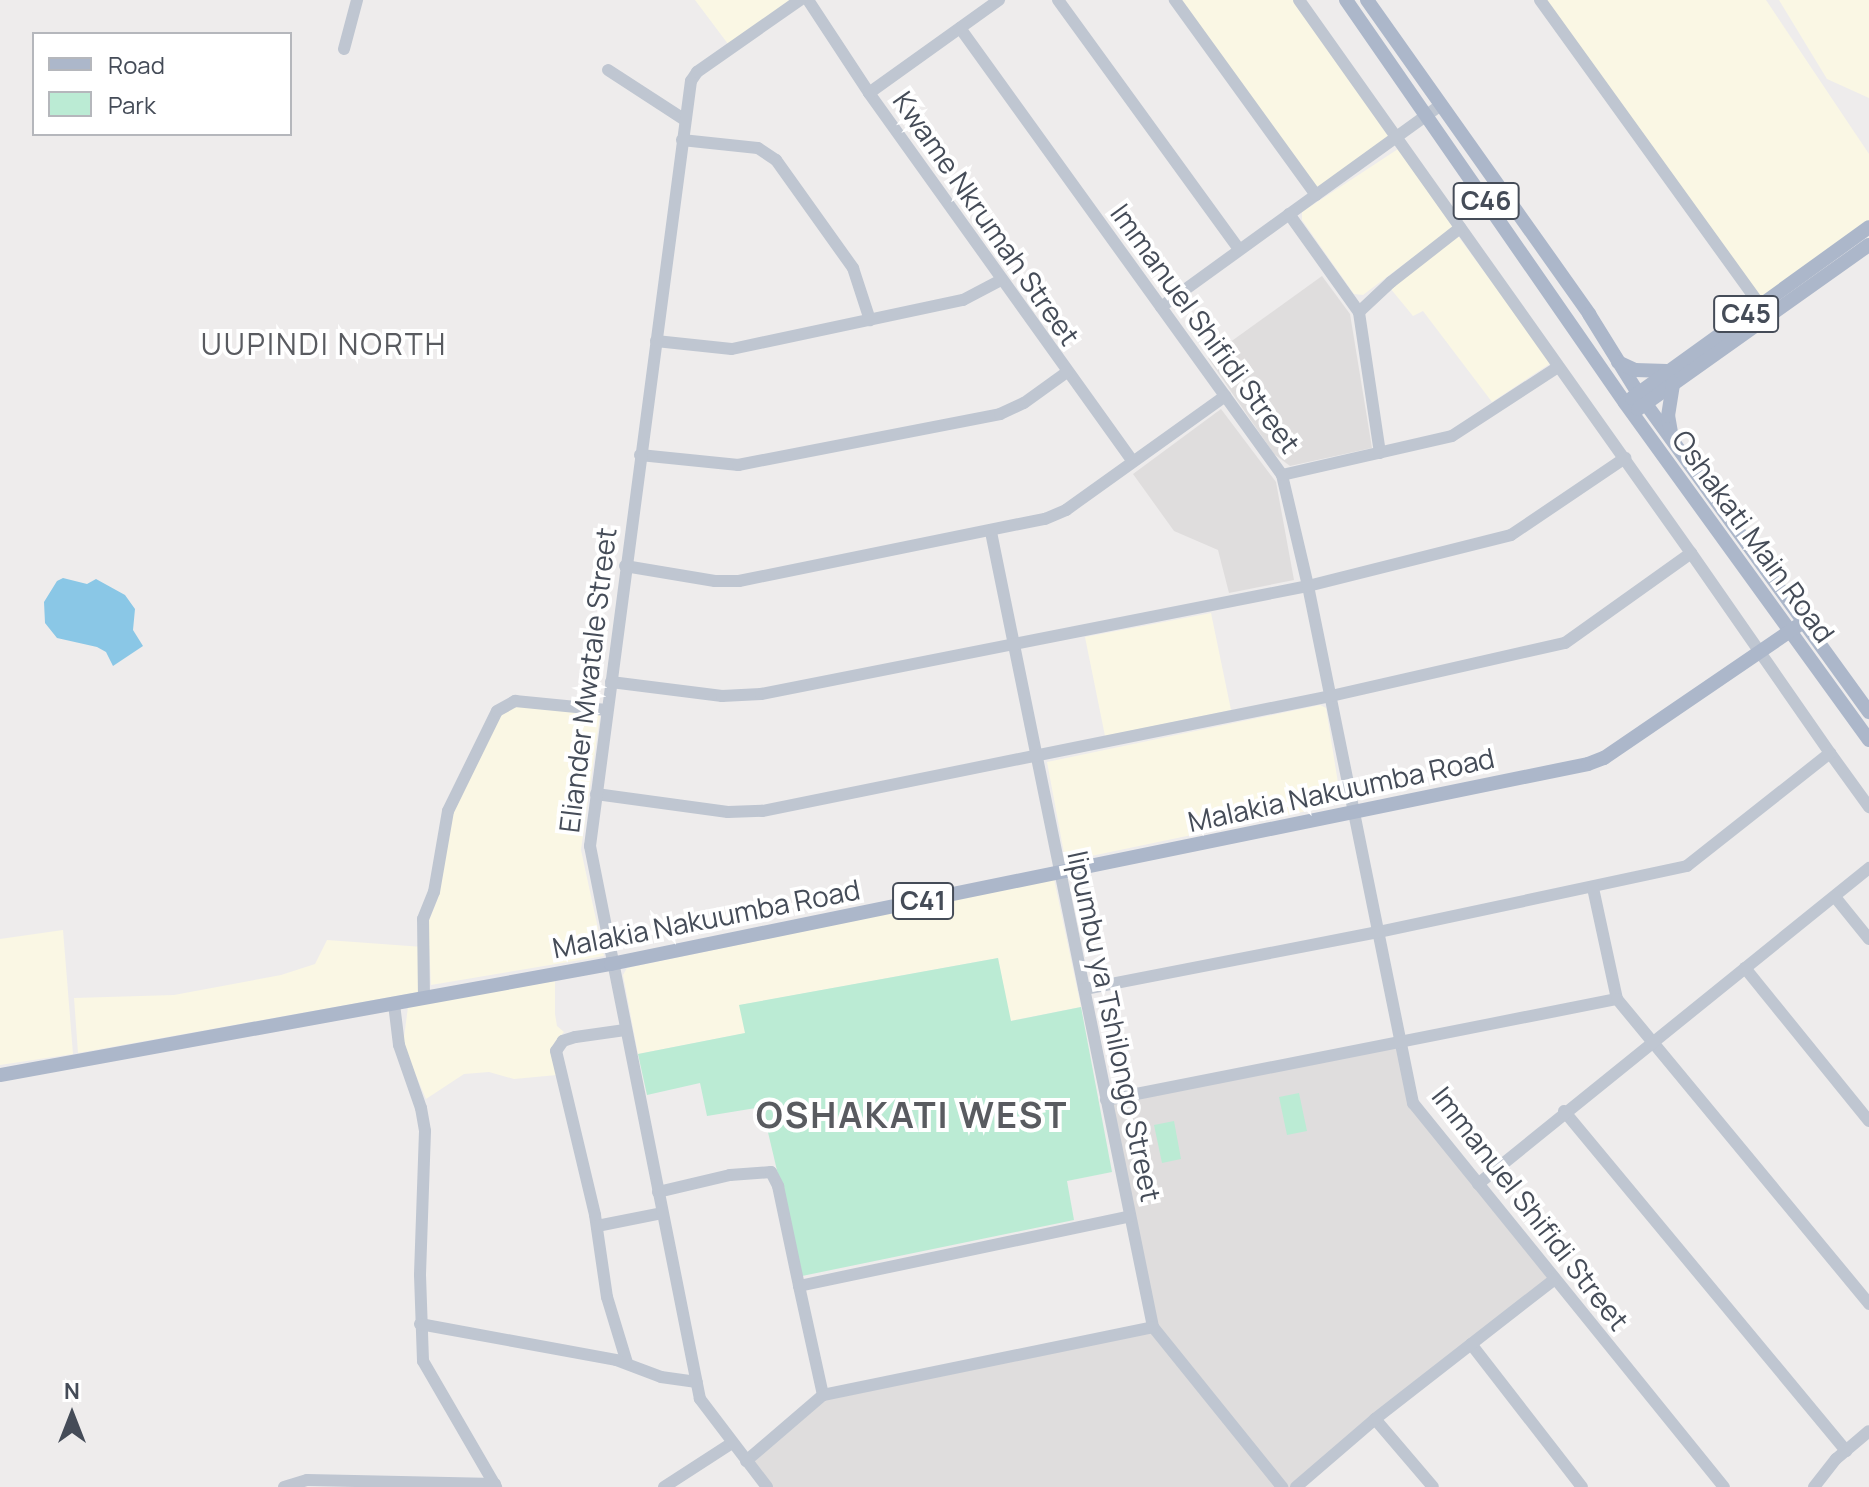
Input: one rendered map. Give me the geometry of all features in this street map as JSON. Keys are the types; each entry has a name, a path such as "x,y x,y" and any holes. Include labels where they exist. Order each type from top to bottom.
{"main road":[{"name":"C46","path":"1346,0 1635,403"},
{"name":"C46","path":"1367,0 1589,314 1618,361 1635,403"},
{"name":"C45","path":"1635,403 1869,227"},
{"name":"C45","path":"1763,309 1869,245"},
{"path":"1618,361 1635,370 1670,377 1668,416 1672,440"},
{"name":"Oshakati Main Road","path":"1635,403 1672,440 1869,712"},
{"name":"Oshakati Main Road","path":"1635,403 1869,740"},
{"name":"Malakia Nakuumba Road","path":"0,1075 611,964 1596,762 1805,621"}],"street":[{"path":"344,49 357,0"},
{"name":"Eliander Mwatale Street","path":"767,1487 702,1404 611,964 590,846 691,81 697,72 800,0"},
{"name":"Kwame Nkrumah Street","path":"808,0 869,93 1132,460"},
{"path":"869,93 999,0"},
{"path":"1058,0 1239,249"},
{"path":"1175,0 1316,195"},
{"path":"1299,0 1869,807"},
{"path":"1540,0 1763,309"},
{"name":"Immanuel Shifidi Street","path":"960,28 1282,475 1331,696 1413,1103 1724,1487"},
{"path":"608,70 685,120"},
{"path":"1161,307 1441,105"},
{"path":"682,140 758,148 776,160 853,268 870,320"},
{"path":"1289,214 1359,312 1380,453"},
{"path":"1359,312 1391,282 1460,228"},
{"path":"656,341 732,349 963,300 1001,280"},
{"path":"1282,475 1461,432 1558,367"},
{"path":"640,455 738,465 1000,414 1024,403 1067,372"},
{"path":"625,566 715,581 739,581 991,532 1056,515 1225,396"},
{"path":"611,682 743,697 1308,586 1511,535 1625,458"},
{"name":"Iipumbu ya Tshilongo Street","path":"991,532 1153,1327 1282,1487"},
{"path":"596,794 743,814 1331,696 1565,643 1691,553"},
{"path":"424,998 423,919 434,892 448,811 497,711 515,701 607,710"},
{"path":"1084,989 1593,888 1695,862 1830,753"},
{"path":"1478,1184 1564,1111 1869,868"},
{"path":"1593,888 1617,999 1654,1040 1869,1304"},
{"path":"1835,897 1869,939"},
{"path":"1745,968 1869,1121"},
{"path":"1106,1100 1617,999"},
{"path":"394,1004 399,1045 421,1108 425,1131 420,1324 423,1361 496,1486"},
{"path":"625,1030 575,1037 563,1041 556,1051 597,1226 607,1297 627,1363"},
{"path":"1564,1111 1846,1451"},
{"path":"658,1192 730,1175 771,1172 778,1186 823,1395"},
{"path":"597,1226 662,1213"},
{"path":"799,1286 1130,1216"},
{"path":"1296,1487 1375,1419 1555,1279"},
{"path":"420,1324 627,1363 661,1377 697,1382"},
{"path":"746,1461 823,1395 1153,1327"},
{"path":"1471,1344 1582,1487"},
{"path":"1375,1419 1433,1487"},
{"path":"1814,1487 1869,1431"},
{"path":"664,1487 732,1443"},
{"path":"284,1487 307,1480 496,1486"}],"shaded area":[{"path":"695,0 800,0 731,48"},
{"path":"1182,0 1293,0 1391,138 1317,190"},
{"path":"1540,0 1766,0 1869,154 1869,227 1759,304"},
{"path":"1779,0 1869,0 1869,98 1827,79"},
{"path":"1398,149 1453,227 1363,295 1354,294 1302,220 1302,212"},
{"path":"1458,236 1551,363 1492,402 1423,311 1413,316 1390,288"},
{"path":"1322,276 1350,314 1372,448 1290,466 1274,454 1208,358"},
{"path":"1221,409 1276,482 1294,580 1229,593 1218,550 1174,531 1133,474"},
{"path":"1211,613 1231,710 1105,736 1085,637"},
{"path":"1320,705 1326,708 1339,789 1331,806 1072,860 1064,853 1047,762"},
{"path":"501,706 601,709 581,850 604,956 431,985 428,923 438,898 457,789"},
{"path":"1054,879 1081,1007 1010,1021 998,958 740,1005 746,1033 638,1054 623,975 627,968"},
{"path":"63,930 73,1054 0,1065 0,939"},
{"path":"327,940 423,947 424,991 78,1053 74,998 174,995 281,975 315,964"},
{"path":"555,981 557,1026 564,1032 555,1042 552,1052 557,1075 514,1079 489,1072 464,1074 426,1099 403,1045 408,1007"},
{"path":"1400,1041 1411,1096 1555,1279 1296,1487 767,1487 746,1461 823,1395 1152,1327 1106,1100"}],"green space":[{"path":"998,958 1011,1021 1081,1007 1112,1172 1067,1181 1074,1220 802,1276 762,1107 707,1116 700,1083 647,1095 638,1054 745,1033 739,1005"},
{"path":"1299,1093 1307,1131 1287,1135 1279,1097"},
{"path":"1174,1121 1181,1159 1162,1163 1154,1125"}],"water":[{"path":"63,578 87,584 96,579 125,595 135,609 133,630 143,646 113,666 106,652 97,647 57,638 45,623 44,602 57,581"}],"district":[{"name":"UUPINDI NORTH","path":"324,344"},
{"name":"OSHAKATI WEST","path":"912,1115"}]}
